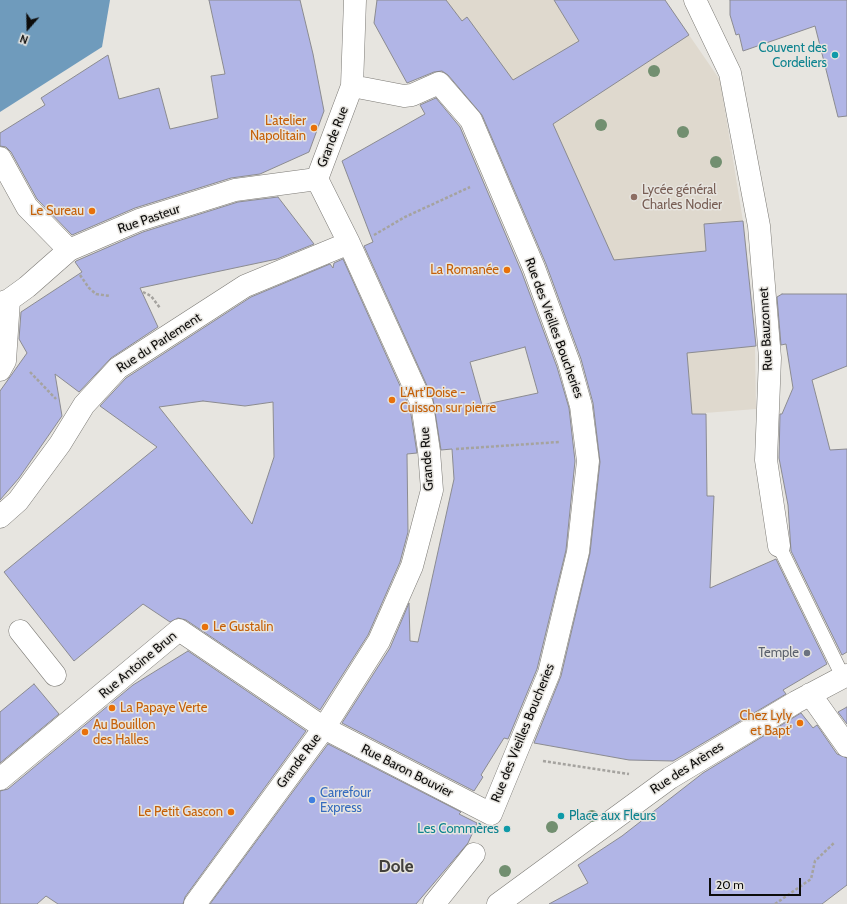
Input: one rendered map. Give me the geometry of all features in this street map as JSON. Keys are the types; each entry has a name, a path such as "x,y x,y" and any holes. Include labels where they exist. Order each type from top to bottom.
{"street":[{"name":"Grande Rue","path":"195,904 324,728 379,641 412,566 432,490 430,451 422,404 350,245 317,178 352,86 355,0"},
{"name":"Rue Bauzonnet","path":"700,2 730,73 759,226 770,358 766,460 779,546"},
{"name":"Rue des Vieilles Boucheries","path":"352,86 404,96 412,95 439,83 471,120 534,268 569,363 581,406 588,461 578,552 549,673 491,814"},
{"path":"0,158 27,207 66,252"},
{"name":"Rue Pasteur","path":"4,302 66,252 139,220 236,190 317,178"},
{"name":"Rue du Parlement","path":"0,517 18,501 60,444 79,413 118,368 245,286 350,245"},
{"path":"2,365 4,302"},
{"name":"Rue Antoine Brun","path":"0,779 179,630 324,728"},
{"path":"20,631 55,675"},
{"name":"Rue des Arènes","path":"498,904 670,778 810,694 845,676"},
{"path":"810,694 847,746"},
{"name":"Rue Baron Bouvier","path":"324,728 491,814"},
{"path":"434,904 474,854"}],"lane":[{"name":"Rue Bauzonnet","path":"779,546 845,676"}],"path":[{"path":"350,245 405,217 494,176"},
{"path":"66,252 89,288 96,294 110,296"},
{"path":"2,365 25,367 64,407 79,413"},
{"path":"430,451 586,440"},
{"path":"515,756 632,774"},
{"path":"775,904 811,879 815,861 835,842"}],"shaded area":[{"name":"Lycée général Charles Nodier","path":"377,0 665,0 720,80 743,221 755,347 756,409 692,414 511,151 438,57 406,81 374,23"}],"water":[{"path":"0,0 110,0 102,47 0,112"}],"building":[{"path":"209,0 300,0 313,54 324,111 309,152 260,174 231,178 135,208 72,235 37,199 11,152 6,147 0,146 0,133 45,105 41,98 108,55 119,99 159,88 170,129 218,118 211,76 225,74"},
{"path":"377,0 446,0 462,21 467,17 513,80 579,41 554,0 665,0 689,35 553,124 614,260 706,251 704,224 743,221 756,346 687,353 692,414 706,414 707,496 714,496 710,588 776,559 827,664 783,690 786,694 673,761 629,760 534,743 561,676 590,553 600,462 593,403 581,359 546,264 482,115 448,75 442,71 434,72 407,83 374,23"},
{"path":"730,0 847,0 847,116 838,117 815,26 743,51 739,34 736,35 730,15"},
{"path":"436,98 460,127 522,273 557,367 569,408 575,461 566,550 537,669 508,739 504,738 481,775 483,777 474,791 342,723 390,648 409,603 410,641 418,642 454,479 452,449 441,450 433,399 364,246 373,242 342,161 425,114 420,105","holes":["525,347 538,393 482,405 470,362"]},
{"path":"278,197 314,244 277,259 140,288 158,327 111,358 79,392 55,374 62,416 19,478 0,500 0,391 27,353 19,339 21,312 82,272 75,262 76,261 143,232 238,202"},
{"path":"343,259 410,408 417,453 407,454 408,532 400,562 368,635 320,710 186,620 178,618 170,622 143,604 74,661 4,572 157,447 100,406 126,378 251,297 330,264 333,268 334,263","holes":["203,401 245,406 273,402 274,457 252,524 159,407"]},
{"path":"782,294 847,294 847,366 812,380 830,450 847,449 847,652 842,655 791,551 788,505 779,458 780,414 782,414 793,388 786,344 781,345 777,297"},
{"path":"188,651 306,731 185,897 183,904 58,904 46,896 37,904 0,904 0,791 8,789 133,685"},
{"path":"34,684 59,714 0,763 0,712"},
{"path":"847,707 847,724 838,712"},
{"path":"801,713 813,728 817,725 837,754 847,758 847,885 822,904 549,904 588,883 578,865 622,836 703,773"},
{"path":"328,744 461,812 459,814 477,823 468,843 416,904 210,904"}],"place":[{"name":"Couvent des Cordeliers","path":"835,55"},
{"name":"L'atelier Napolitain","path":"314,128"},
{"name":"Lycée général Charles Nodier","path":"634,197"},
{"name":"Le Sureau","path":"92,211"},
{"name":"La Romanée","path":"507,270"},
{"name":"L'Art'Doise - Cuisson sur pierre","path":"392,400"},
{"name":"Le Gustalin","path":"205,627"},
{"name":"Temple","path":"807,653"},
{"name":"La Papaye Verte","path":"112,708"},
{"name":"Chez Lyly et Bapt'","path":"800,723"},
{"name":"Au Bouillon des Halles","path":"85,732"},
{"name":"Carrefour Express","path":"312,800"},
{"name":"Le Petit Gascon","path":"231,812"},
{"name":"Place aux Fleurs","path":"561,816"},
{"name":"Les Commères","path":"507,829"}],"district":[{"name":"Dole","path":"396,867"}]}
